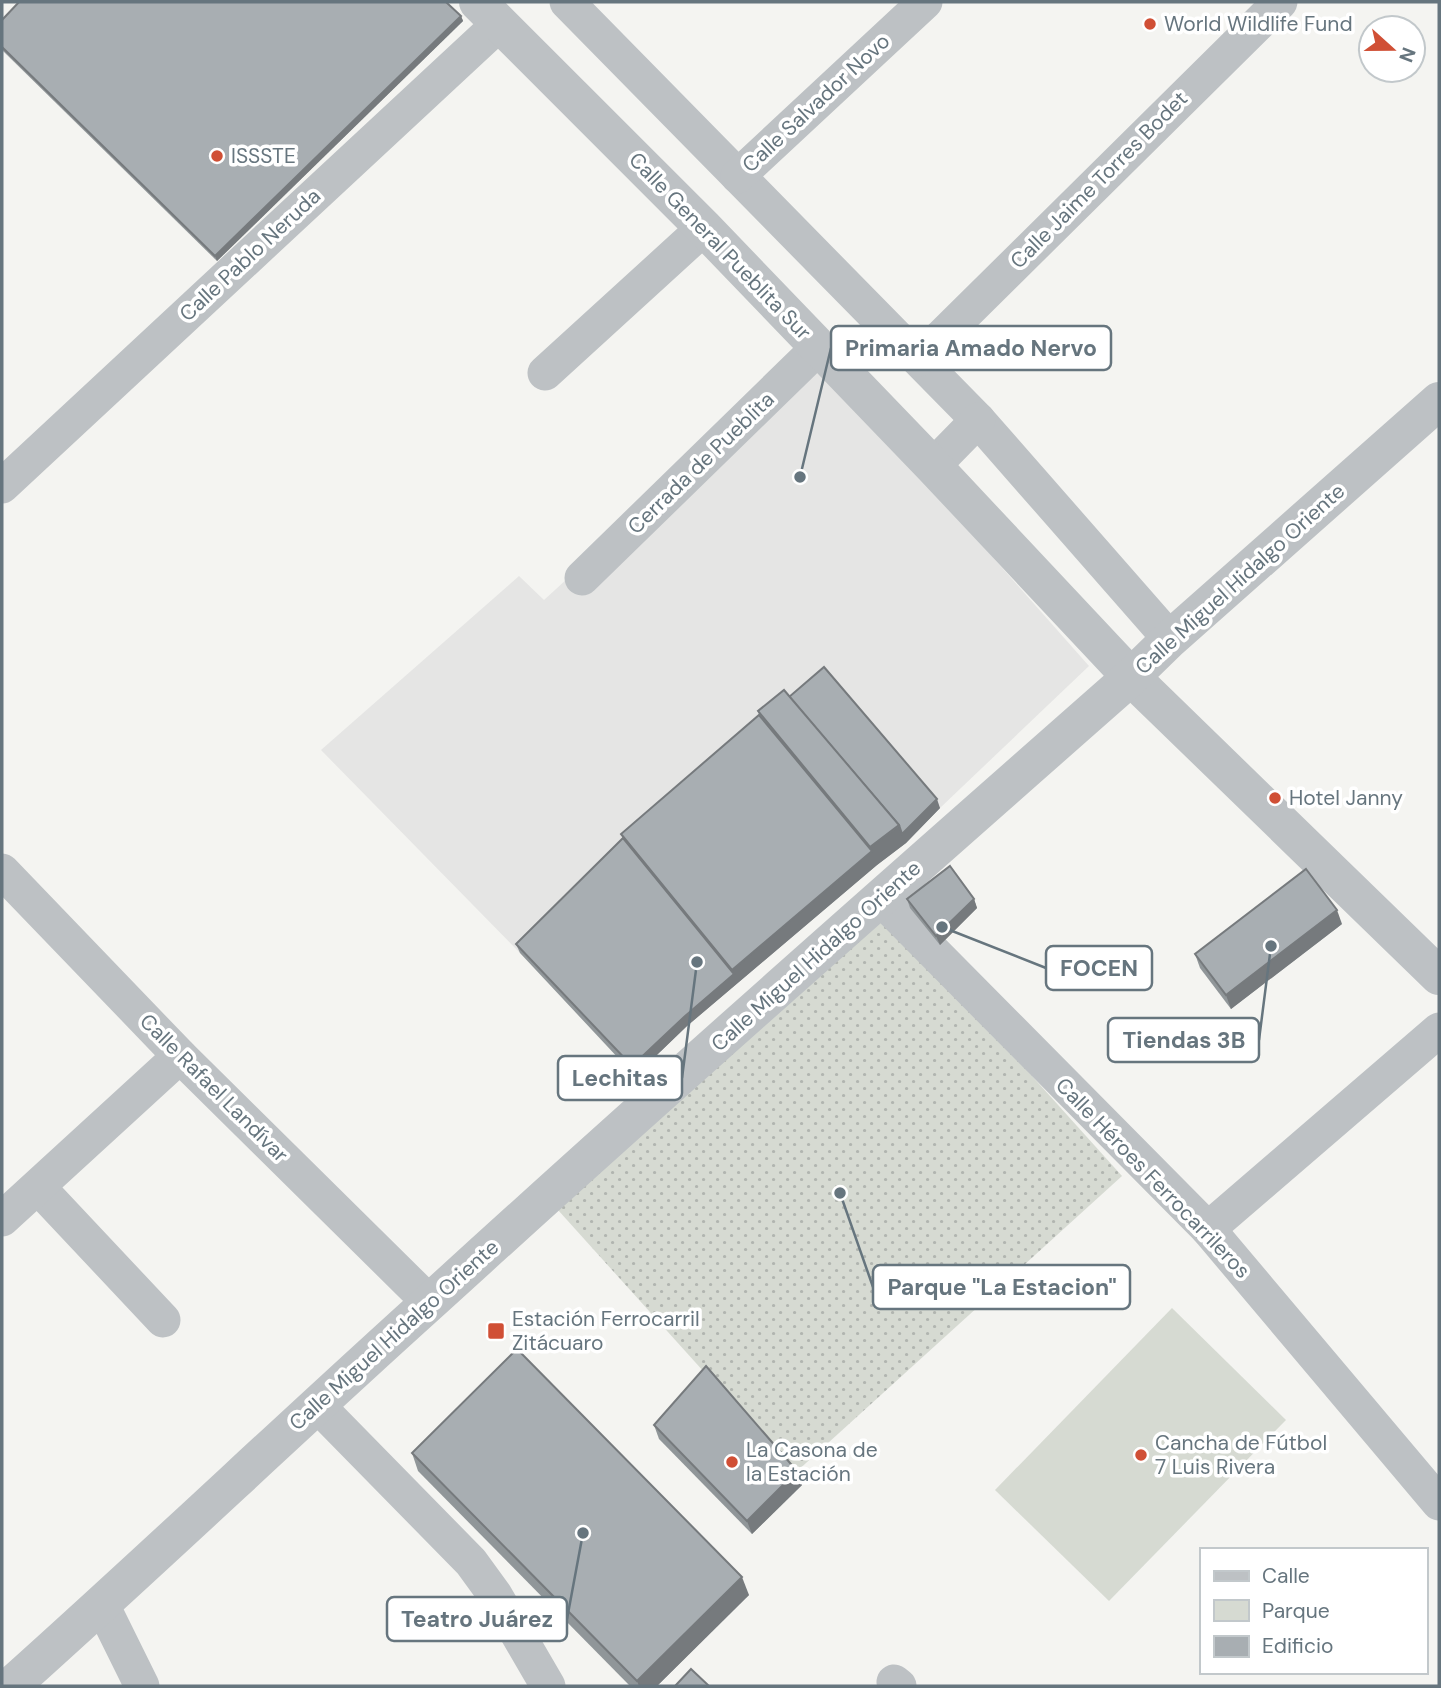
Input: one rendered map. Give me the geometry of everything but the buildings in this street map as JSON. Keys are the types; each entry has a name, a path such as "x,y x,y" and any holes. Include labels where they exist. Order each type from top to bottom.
{"street":[{"path":"569,2 978,420 1170,639"},
{"name":"Calle Salvador Novo","path":"738,176 925,2"},
{"name":"Calle Jaime Torres Bodet","path":"919,359 1280,2"},
{"name":"Calle General Pueblita Sur","path":"488,13 704,228 1131,677 1439,976"},
{"name":"Calle Pablo Neruda","path":"2,486 488,13"},
{"path":"545,373 704,228"},
{"name":"Cerrada de Pueblita","path":"582,578 819,347"},
{"name":"Calle Miguel Hidalgo Oriente","path":"11,1686 429,1302 1439,401"},
{"path":"933,466 978,420"},
{"name":"Calle Rafael Landívar","path":"2,871 180,1056 429,1302"},
{"name":"Calle Héroes Ferrocarrileros","path":"880,898 1208,1229 1439,1503"},
{"path":"1208,1229 1439,1030"},
{"path":"2,1219 180,1056"},
{"path":"38,1187 163,1320"},
{"path":"317,1405 471,1562 495,1595 548,1686"},
{"path":"102,1605 142,1686"}],"shaded area":[{"path":"813,354 1089,666 940,808 828,677 701,783 520,953 321,750 519,576 544,600"}],"green space":[{"path":"885,913 1122,1176 795,1473 558,1210"},
{"name":"Cancha de Fútbol 7 Luis Rivera","path":"1172,1308 1286,1420 1109,1601 995,1490"}],"place":[{"name":"World Wildlife Fund","path":"1150,24"},
{"name":"ISSSTE","path":"217,156"},
{"name":"Primaria Amado Nervo","path":"800,477"},
{"name":"Hotel Janny","path":"1275,798"},
{"name":"FOCEN","path":"942,927"},
{"name":"Tiendas 3B","path":"1271,946"},
{"name":"Lechitas","path":"697,962"},
{"name":"Parque \"La Estacion\"","path":"840,1193"},
{"name":"Estación Ferrocarril Zitácuaro","path":"496,1331"},
{"name":"Cancha de Fútbol 7 Luis Rivera","path":"1141,1455"},
{"name":"La Casona de la Estación","path":"732,1462"},
{"name":"Teatro Juárez","path":"583,1533"}]}
